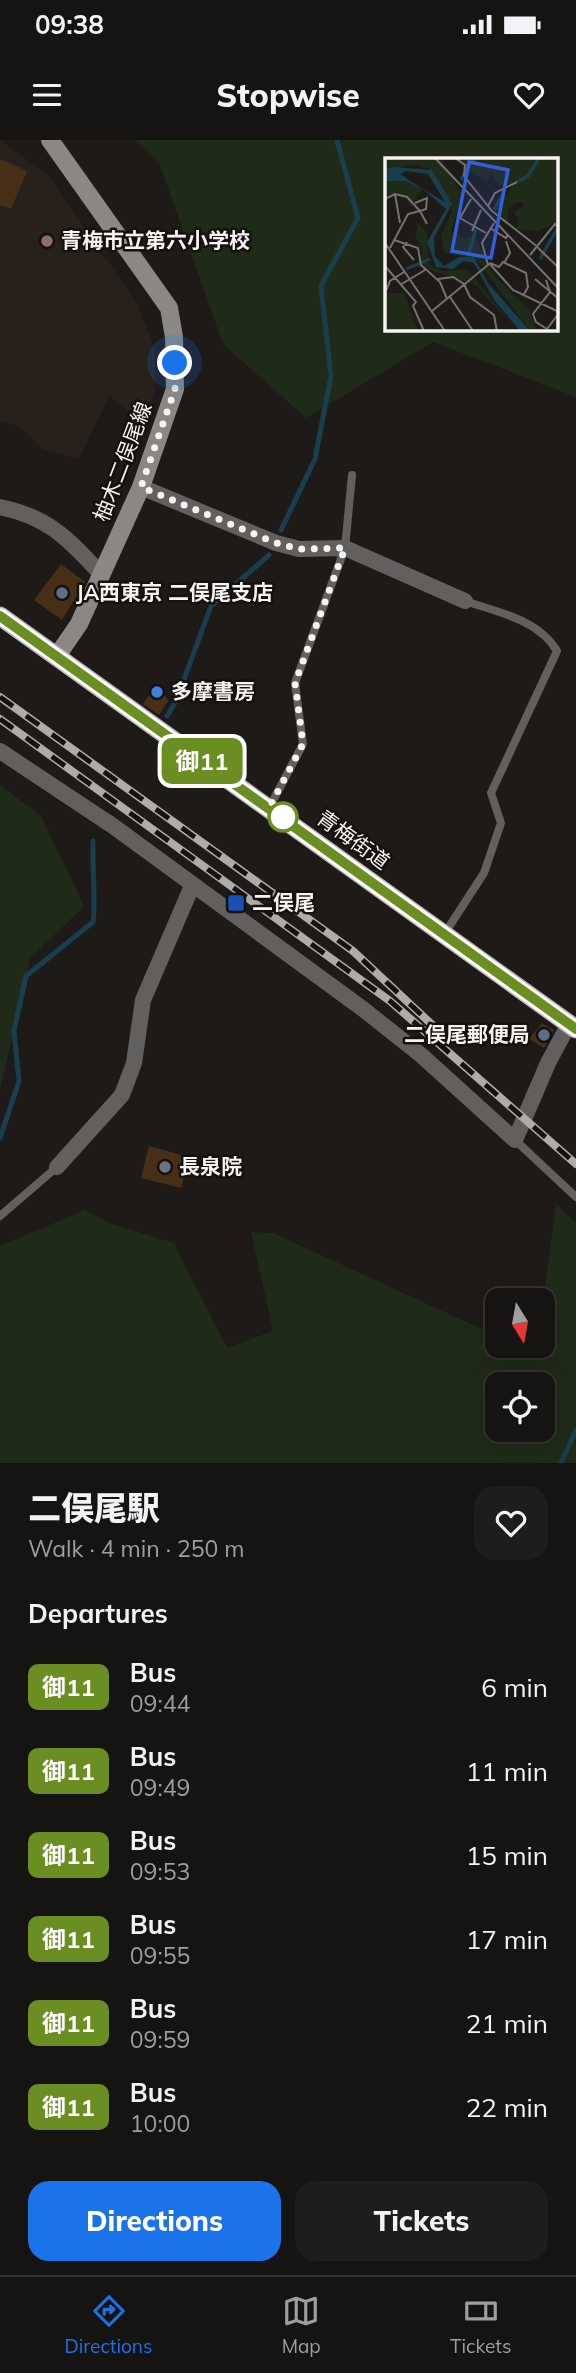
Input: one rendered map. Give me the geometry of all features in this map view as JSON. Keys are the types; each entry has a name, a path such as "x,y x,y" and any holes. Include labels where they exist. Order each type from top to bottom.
{"highway":[{"name":"青梅街道","path":"0,616 573,1026"}],"main road":[{"name":"柚木二俣尾線","path":"50,140 169,308 174,337 175,389 141,487 79,624 57,656"}],"street":[{"path":"141,487 276,543 299,549 345,548 465,601"},
{"path":"0,507 25,512 60,531 101,574"},
{"path":"0,751 113,826 192,887 363,1009 421,1055 515,1140 548,1063 573,1026"},
{"path":"57,1167 122,1095 134,1063 143,1000 192,887"}],"lane":[{"path":"269,808 303,744 295,683 345,548 352,475"},
{"path":"445,933 484,873 501,823 491,793 557,651 550,639 520,619 465,601"},
{"path":"515,1140 576,1197"},
{"path":"0,1216 57,1167"}],"shaded area":[{"name":"青梅市立第六小学校","path":"0,140 50,177 138,305 154,347 155,391 144,422 109,397 79,459 42,449 20,427 0,421"}],"green space":[{"path":"135,140 576,140 576,397 433,342 306,418 223,344 160,165"},
{"path":"0,785 41,816 84,906 30,959 0,1091"},
{"path":"556,1204 576,1223 576,1463 0,1463 0,1246 85,1210 109,1223 174,1243 227,1348 273,1331 251,1232 273,1233 485,1330 485,1358 555,1358 555,1288 545,1288"}],"building":[{"path":"0,159 27,171 11,209 0,205"},
{"path":"61,564 85,582 62,620 34,600"},
{"name":"多摩書房","path":"158,682 168,701 159,715 143,704"},
{"name":"二俣尾郵便局","path":"542,1023 554,1030 544,1048 529,1039"},
{"name":"長泉院","path":"149,1146 189,1157 181,1188 141,1178"}],"waterway":[{"path":"281,530 315,459 331,376 321,286 358,218 337,140"},
{"path":"167,716 176,701 211,606 269,555"},
{"path":"0,1138 19,1081 14,1031 26,976 93,922 93,841"},
{"path":"561,1463 576,1430"}],"railway":[{"path":"0,697 353,951 441,1033"},
{"path":"0,719 390,1001 576,1164"}],"bus line":[{"name":"御11","path":"0,616 576,1029"}],"place":[{"name":"青梅市立第六小学校","path":"47,241"},
{"name":"JA西東京 二俣尾支店","path":"62,593"},
{"name":"多摩書房","path":"157,692"},
{"name":"二俣尾","path":"236,903"},
{"name":"二俣尾郵便局","path":"544,1035"},
{"name":"長泉院","path":"165,1167"}],"route":[{"path":"175,363 175,389 141,487 276,543 299,549 345,548 295,683 303,744 297,761 269,808 283,817"}]}
